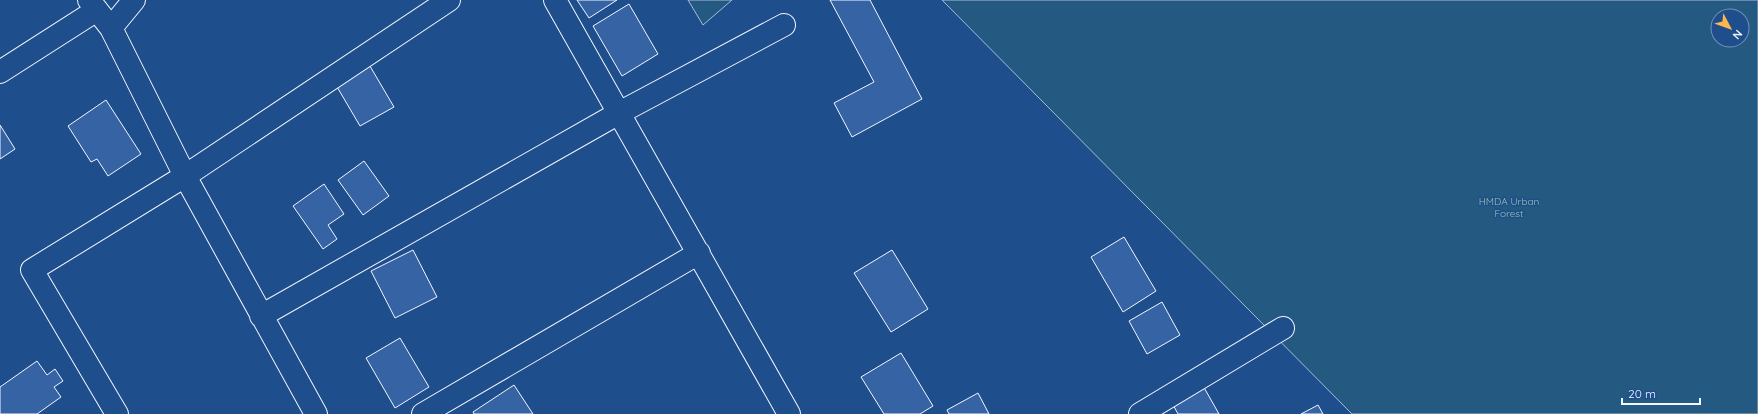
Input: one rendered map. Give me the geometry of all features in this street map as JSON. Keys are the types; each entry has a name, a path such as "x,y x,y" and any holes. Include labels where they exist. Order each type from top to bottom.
{"street":[{"path":"111,28 134,0"},
{"path":"117,414 32,270 185,176 449,0"},
{"path":"555,0 788,413"},
{"path":"0,72 93,5 111,28 185,176 316,414"},
{"path":"261,316 619,113 784,25"},
{"path":"423,414 699,253"},
{"path":"1140,414 1283,328"}],"green space":[{"path":"688,0 732,0 703,25"},
{"name":"HMDA Urban Forest","path":"942,0 1758,0 1758,414 1352,414"}],"building":[{"path":"577,0 617,0 589,18"},
{"path":"830,0 870,0 922,99 852,137 834,103 874,82"},
{"path":"629,4 658,54 622,76 593,26"},
{"path":"367,61 394,107 360,126 333,80"},
{"path":"106,100 141,154 108,176 97,159 91,162 68,126"},
{"path":"0,125 15,149 0,159"},
{"path":"364,161 389,196 363,215 338,180"},
{"path":"324,184 344,214 328,225 337,239 323,249 293,206"},
{"path":"1124,237 1156,291 1123,312 1091,257"},
{"path":"413,250 437,297 395,318 371,271"},
{"path":"892,250 928,309 891,332 854,273"},
{"path":"1162,302 1180,335 1147,354 1129,321"},
{"path":"400,338 429,387 395,408 366,358"},
{"path":"901,353 933,406 920,414 884,414 861,377"},
{"path":"37,361 47,375 55,369 63,381 54,387 61,397 37,414 0,414 0,387"},
{"path":"1202,384 1219,414 1178,414 1171,401"},
{"path":"514,385 533,414 474,414 473,412"},
{"path":"978,393 989,414 949,414 947,410"},
{"path":"1318,405 1323,414 1301,414"}]}
